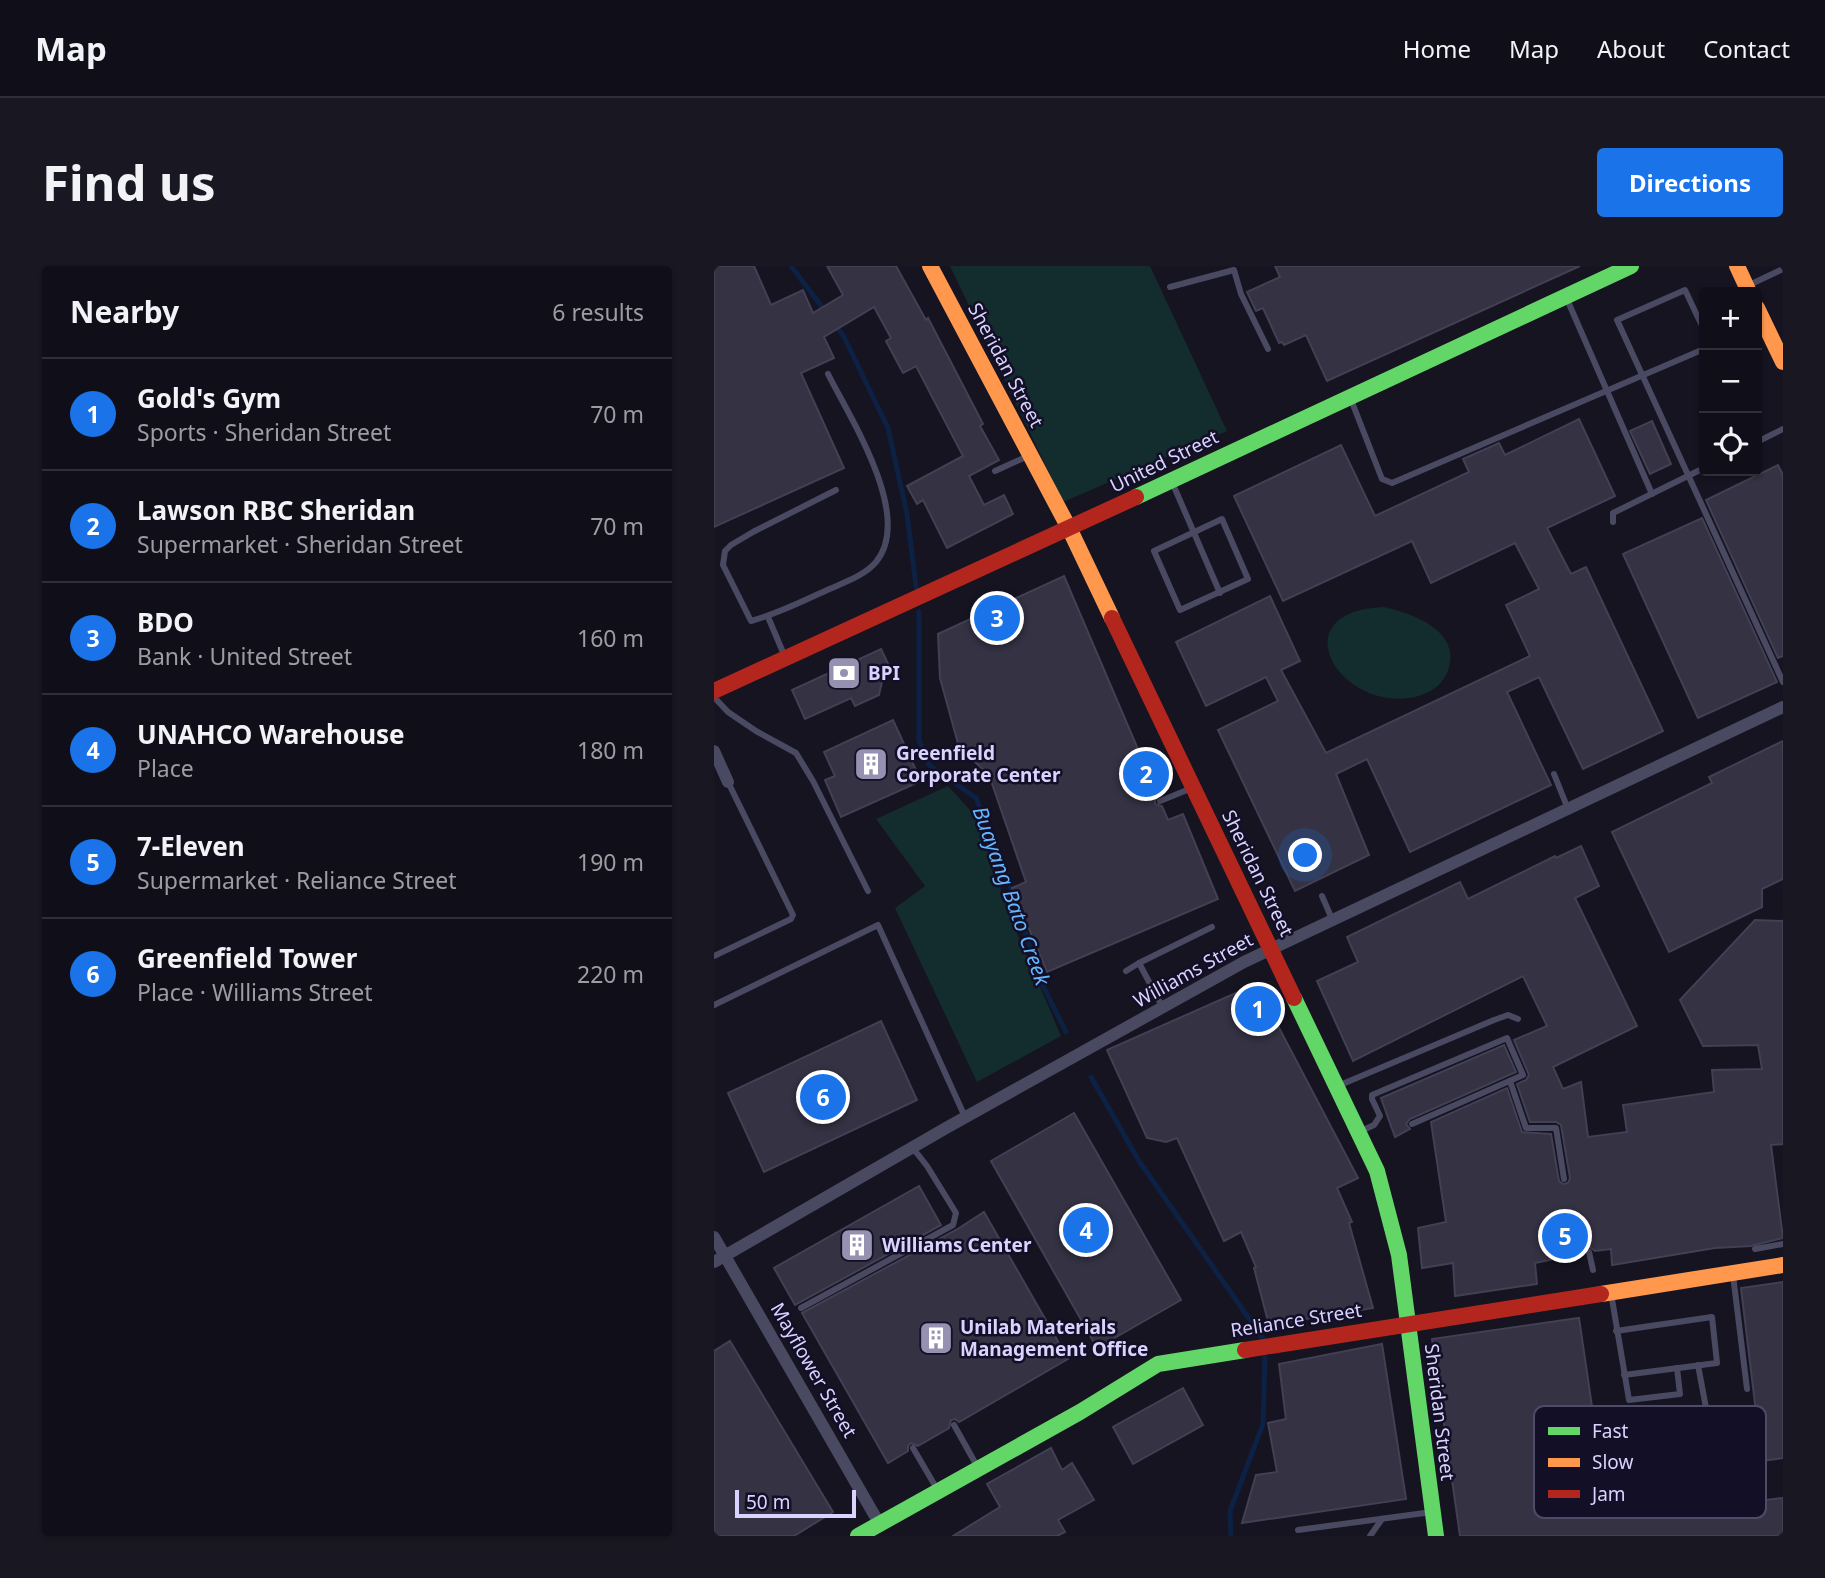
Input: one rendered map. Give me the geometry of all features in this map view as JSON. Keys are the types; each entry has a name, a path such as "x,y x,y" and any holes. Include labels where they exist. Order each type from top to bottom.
{"street":[{"name":"Sheridan Street","path":"930,266 1070,530 1377,1171 1396,1243 1436,1536"},
{"name":"United Street","path":"714,691 1070,530 1349,395 1630,266"},
{"path":"1737,266 1747,287"},
{"path":"1762,318 1783,362"},
{"name":"Williams Street","path":"720,1259 965,1117 1271,949 1783,707"},
{"path":"714,751 728,782"},
{"name":"Mayflower Street","path":"714,1237 720,1259 879,1523"},
{"name":"Reliance Street","path":"858,1536 1080,1412 1158,1364 1783,1265"}],"lane":[{"path":"1170,287 1242,266"},
{"path":"1233,268 1241,294 1268,349"},
{"path":"1753,287 1783,269"},
{"path":"1699,319 1685,290 1617,320 1783,682"},
{"path":"1565,296 1652,494"},
{"path":"1349,395 1382,479 1392,483 1702,350"},
{"path":"828,374 875,468 886,500 887,528 884,549 875,563 858,577 768,617 751,621 723,565 725,551 753,532 836,490"},
{"path":"1762,440 1783,429"},
{"path":"995,471 1030,456"},
{"path":"1613,522 1613,513 1699,470"},
{"path":"1171,480 1220,593"},
{"path":"1224,520 1249,578 1181,610 1153,551 1193,533 1224,520"},
{"path":"768,617 786,659"},
{"path":"714,697 737,719 796,752 868,891"},
{"path":"1554,774 1568,809"},
{"path":"714,956 791,919 793,915 728,782"},
{"path":"1160,801 1194,787"},
{"path":"1322,896 1332,919"},
{"path":"714,1005 878,925 965,1117"},
{"path":"1126,971 1212,928"},
{"path":"1139,963 1163,1008"},
{"path":"1335,1087 1494,1020 1508,1015 1518,1019"},
{"path":"1357,1133 1378,1121 1380,1116 1372,1099 1373,1095 1507,1038 1523,1075 1412,1124"},
{"path":"1510,1081 1524,1126 1529,1129 1556,1128 1564,1179"},
{"path":"801,1308 953,1225 956,1213 912,1147"},
{"path":"1755,1249 1783,1244"},
{"path":"1589,1252 1592,1270"},
{"path":"1732,1273 1747,1389"},
{"path":"1611,1292 1629,1400 1680,1394 1677,1368"},
{"path":"1616,1331 1712,1317 1717,1363 1624,1375"},
{"path":"1698,1365 1706,1406"},
{"path":"954,1425 978,1468"},
{"path":"913,1448 938,1491"},
{"path":"1298,1530 1432,1512"},
{"path":"1370,1536 1382,1519"}],"green space":[{"path":"950,266 1150,266 1227,431 1063,502"},
{"path":"1383,607 1408,614 1433,627 1448,646 1450,659 1447,673 1439,684 1428,692 1419,696 1391,698 1366,692 1346,678 1332,661 1328,643 1333,626 1351,613"},
{"path":"948,786 979,820 1008,912 1061,1036 977,1082 895,908 925,886 876,819"}],"building":[{"path":"714,266 754,266 771,305 803,290 813,313 843,295 827,266 896,266 926,320 928,318 999,460 969,476 984,505 1004,495 1013,514 947,548 923,500 917,504 907,486 963,456 916,366 903,373 886,341 891,338 874,307 824,337 834,358 801,373 844,468 714,527"},
{"path":"1275,266 1580,266 1327,381 1306,335 1284,345 1279,343 1263,308 1256,311 1247,292 1280,277"},
{"path":"1579,419 1615,496 1547,528 1571,574 1586,567 1663,731 1583,769 1539,677 1507,692 1551,785 1410,852 1367,759 1336,774 1369,855 1295,891 1218,730 1278,701 1266,677 1206,706 1176,642 1270,596 1300,661 1281,670 1326,753 1530,656 1506,605 1539,589 1515,543 1431,583 1412,541 1283,601 1234,496 1341,445 1375,516 1469,472 1463,459 1499,443 1505,455"},
{"path":"1652,421 1671,464 1650,474 1630,431"},
{"path":"1778,465 1783,475 1783,656 1778,658 1706,500 1755,476 1762,476 1762,473"},
{"path":"1702,518 1777,682 1698,718 1623,554"},
{"path":"1064,576 1158,796 1155,804 1162,806 1168,820 1183,814 1218,899 1047,972 1012,888 1026,882 989,775 959,747 940,678 938,634"},
{"path":"881,649 892,672 883,677 879,695 855,706 851,698 805,719 792,690"},
{"name":"Greenfield Corporate Center","path":"893,720 921,781 841,817 825,780 835,776 824,752"},
{"path":"1783,741 1783,879 1762,889 1762,907 1669,952 1612,832 1712,783 1709,777"},
{"path":"1581,846 1599,886 1575,898 1637,1026 1553,1067 1563,1089 1581,1082 1588,1137 1627,1132 1623,1105 1714,1092 1712,1070 1762,1069 1758,1045 1703,1046 1680,1000 1755,920 1783,921 1783,1144 1771,1145 1783,1238 1751,1246 1715,1248 1612,1265 1611,1249 1595,1251 1588,1246 1583,1253 1535,1263 1537,1284 1455,1296 1453,1263 1422,1268 1418,1228 1446,1222 1431,1122 1507,1088 1522,1132 1551,1134 1559,1181 1568,1183 1570,1178 1561,1125 1556,1122 1530,1122 1517,1084 1526,1080 1529,1075 1514,1040 1547,1026 1523,976 1353,1061 1317,981 1358,962 1347,937 1460,882 1468,899"},
{"path":"1256,984 1358,1178 1337,1188 1352,1222 1349,1223 1373,1308 1269,1325 1254,1268 1256,1267 1241,1232 1224,1241 1177,1138 1166,1142 1147,1138 1107,1050"},
{"path":"881,1021 917,1100 764,1172 728,1093"},
{"path":"1504,1045 1516,1072 1410,1119 1406,1124 1410,1129 1395,1137 1381,1098"},
{"path":"1074,1113 1181,1300 1097,1348 991,1161"},
{"name":"Williams Center","path":"919,1186 941,1225 795,1305 774,1268"},
{"name":"Unilab Materials Management Office","path":"984,1212 1068,1359 959,1422 951,1420 949,1428 918,1446 911,1443 908,1451 888,1463 802,1313 956,1230"},
{"path":"1783,1282 1783,1458 1766,1460 1766,1406 1755,1406 1741,1288"},
{"path":"1579,1318 1592,1406 1534,1406 1534,1518 1766,1518 1766,1500 1783,1498 1783,1536 1460,1536 1432,1339"},
{"path":"730,1341 833,1512 794,1536 714,1536 714,1351"},
{"path":"1382,1344 1406,1499 1242,1523 1256,1475 1277,1472 1268,1423 1286,1419 1279,1364"},
{"path":"1183,1388 1203,1425 1133,1464 1113,1427"},
{"path":"1051,1448 1062,1470 1072,1463 1094,1500 1058,1520 1065,1532 1057,1536 953,1536 1000,1507 987,1484"}],"waterway":[{"name":"Buayang Bato Creek","path":"791,266 825,311"},
{"name":"Buayang Bato Creek","path":"835,324 844,337 888,428 907,514 916,587"},
{"name":"Buayang Bato Creek","path":"919,612 919,740 929,765 976,798 1002,860 1041,982 1066,1032"},
{"name":"Buayang Bato Creek","path":"1091,1077 1139,1161 1264,1340"},
{"name":"Buayang Bato Creek","path":"1231,1536 1230,1511 1263,1424 1265,1357"}],"traffic: fast":[{"path":"1136,497 1631,266"},
{"path":"1294,998 1377,1171 1399,1255 1436,1536"},
{"path":"858,1536 1080,1412 1158,1364 1245,1350"}],"traffic: slow":[{"path":"930,266 1070,530 1112,618"},
{"path":"1737,266 1747,287"},
{"path":"1762,318 1783,362"},
{"path":"1601,1294 1783,1265"}],"traffic: jam":[{"path":"714,691 1136,497"},
{"path":"1112,618 1294,998"},
{"path":"1245,1350 1601,1294"}],"place":[{"name":"BDO","path":"997,618"},
{"name":"BPI","path":"844,673"},
{"name":"Greenfield Corporate Center","path":"871,764"},
{"name":"Lawson RBC Sheridan","path":"1146,774"},
{"name":"Gold's Gym","path":"1258,1009"},
{"name":"Greenfield Tower","path":"823,1097"},
{"name":"UNAHCO Warehouse","path":"1086,1230"},
{"name":"7-Eleven","path":"1565,1236"},
{"name":"Williams Center","path":"857,1245"},
{"name":"Unilab Materials Management Office","path":"936,1338"}]}
